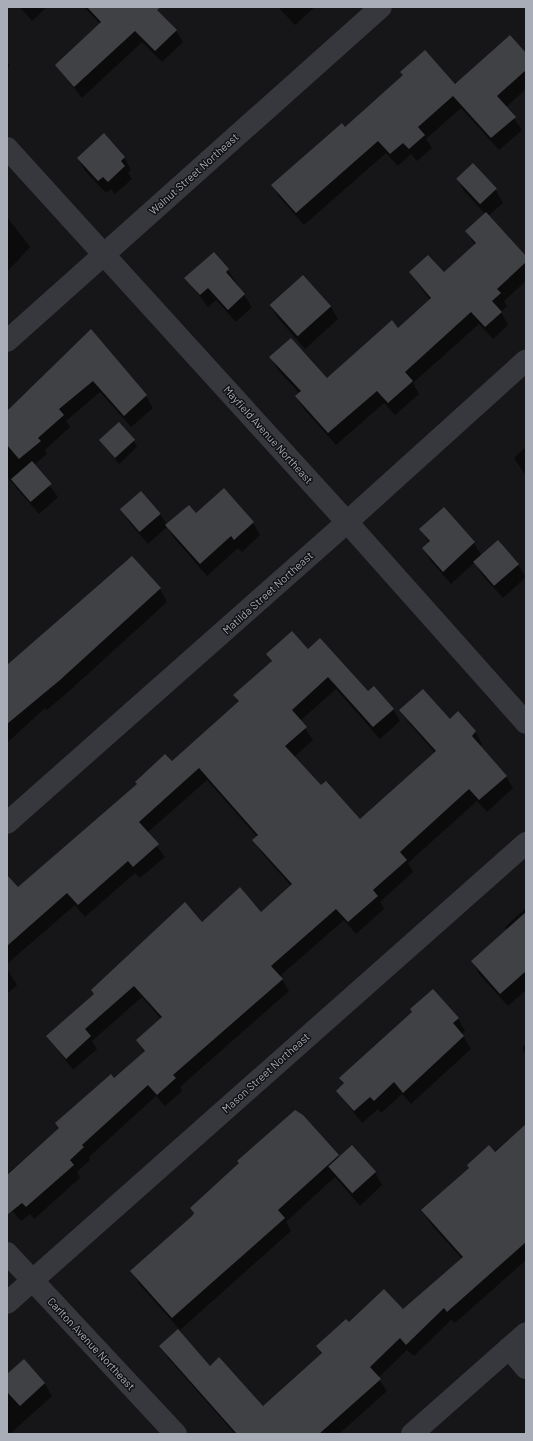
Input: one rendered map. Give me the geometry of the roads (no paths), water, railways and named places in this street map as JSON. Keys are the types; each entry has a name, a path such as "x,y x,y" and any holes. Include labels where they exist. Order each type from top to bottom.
{"street":[{"name":"Walnut Street Northeast","path":"7,341 381,7"},
{"name":"Mayfield Avenue Northeast","path":"7,148 347,522 526,724"},
{"name":"Matilda Street Northeast","path":"7,824 347,522 526,360"},
{"name":"Mason Street Northeast","path":"7,1303 526,843"},
{"name":"Carlton Avenue Northeast","path":"7,1254 176,1434"},
{"path":"412,1434 526,1333"},
{"path":"509,1348 526,1368"}]}
